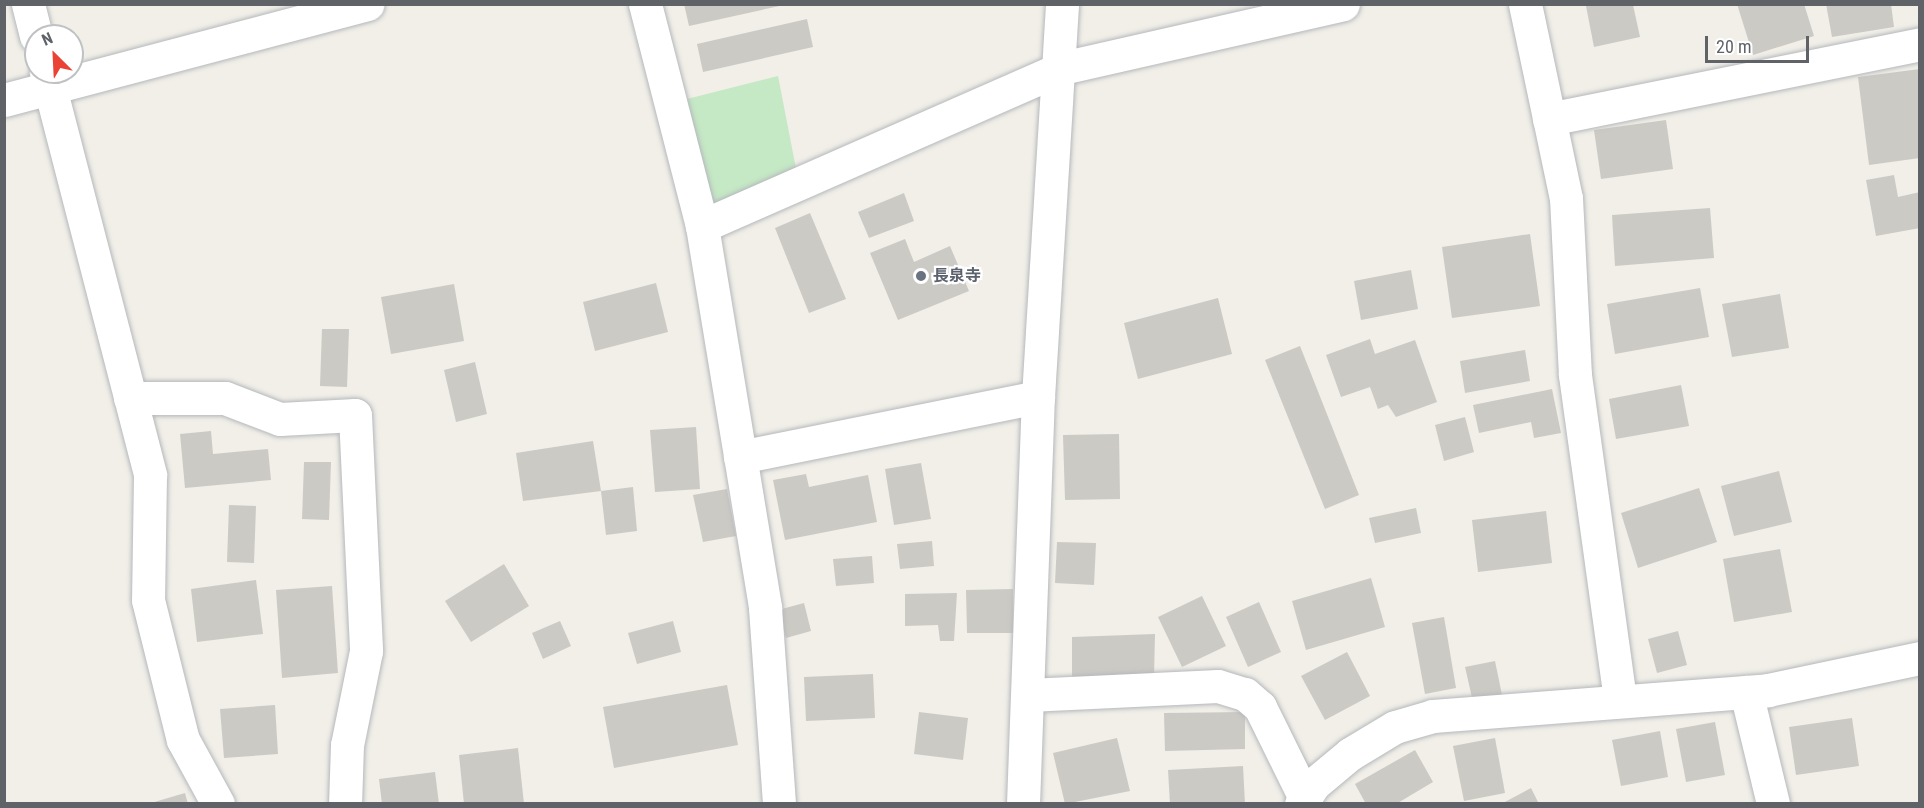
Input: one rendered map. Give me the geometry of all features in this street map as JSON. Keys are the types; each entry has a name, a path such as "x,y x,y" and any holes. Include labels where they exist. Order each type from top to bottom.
{"street":[{"path":"28,4 33,24"},
{"path":"84,71 368,4"},
{"path":"645,4 702,226 765,608 778,804"},
{"path":"1023,804 1038,397 1062,68 1062,4"},
{"path":"702,226 1062,68 1343,4"},
{"path":"1525,4 1566,198 1575,375 1620,701"},
{"path":"1549,119 1920,44"},
{"path":"4,100 39,84"},
{"path":"49,84 150,475 148,600 183,740 218,804"},
{"path":"740,457 1038,397"},
{"path":"130,398 225,398 280,419 355,415 366,651 347,745 345,804"},
{"path":"1028,695 1218,686 1245,694 1260,707 1303,801 1350,754 1395,728 1433,716 1746,692 1920,658"},
{"path":"1746,692 1773,804"}],"green space":[{"path":"778,76 799,184 702,226 679,101"}],"building":[{"path":"684,4 783,4 784,5 689,26"},
{"path":"1737,4 1804,4 1814,36 1753,55"},
{"path":"1826,4 1891,4 1894,27 1832,37"},
{"path":"1633,5 1640,37 1594,47 1586,6"},
{"path":"807,19 813,47 703,72 697,44"},
{"path":"1920,69 1920,158 1869,165 1858,77"},
{"path":"1666,120 1673,169 1601,179 1594,130"},
{"path":"1894,175 1898,197 1920,192 1920,228 1876,236 1866,180"},
{"path":"904,193 914,221 869,238 858,212"},
{"path":"1710,208 1714,258 1615,266 1612,215"},
{"path":"810,213 846,299 809,313 775,228"},
{"path":"1530,234 1540,306 1452,318 1442,247"},
{"name":"長泉寺","path":"905,239 914,262 950,246 969,291 898,320 870,253"},
{"path":"1411,270 1418,309 1361,320 1354,281"},
{"path":"656,283 668,332 595,351 583,302"},
{"path":"454,284 464,341 391,354 381,297"},
{"path":"1700,288 1709,337 1615,354 1607,304"},
{"path":"1780,294 1789,348 1732,357 1722,304"},
{"path":"1218,298 1232,354 1138,379 1124,323"},
{"path":"322,329 349,329 347,387 320,386"},
{"path":"1370,339 1375,354 1415,340 1437,402 1396,417 1388,405 1378,409 1370,387 1341,397 1326,355"},
{"path":"1300,346 1359,495 1325,509 1265,360"},
{"path":"1525,350 1530,381 1465,393 1460,361"},
{"path":"475,362 487,414 456,422 444,370"},
{"path":"1681,385 1689,426 1616,439 1609,399"},
{"path":"1552,389 1561,433 1534,438 1531,422 1479,433 1473,405"},
{"path":"1465,417 1474,452 1444,461 1435,425"},
{"path":"696,427 700,489 655,492 650,430"},
{"path":"211,431 213,454 268,449 271,480 185,488 180,434"},
{"path":"1119,434 1120,499 1065,500 1063,435"},
{"path":"593,441 601,491 523,501 516,453"},
{"path":"304,462 331,462 329,520 302,519"},
{"path":"921,463 931,519 894,525 885,469"},
{"path":"1779,471 1792,522 1734,536 1721,486"},
{"path":"806,474 809,487 868,475 877,522 785,540 773,480"},
{"path":"633,487 637,531 606,535 601,491"},
{"path":"1699,488 1717,542 1638,568 1621,513"},
{"path":"727,489 736,536 703,542 693,495"},
{"path":"229,505 256,506 254,563 227,562"},
{"path":"1416,508 1421,533 1375,543 1369,518"},
{"path":"1546,511 1552,563 1478,572 1472,520"},
{"path":"932,541 934,566 900,569 897,544"},
{"path":"1057,542 1096,543 1094,585 1055,583"},
{"path":"1780,549 1792,612 1734,622 1723,559"},
{"path":"872,556 874,583 836,586 833,559"},
{"path":"504,564 529,606 471,642 445,601"},
{"path":"1371,578 1385,627 1306,650 1292,601"},
{"path":"256,580 263,634 197,642 191,589"},
{"path":"332,586 338,673 282,678 276,590"},
{"path":"1013,589 1013,633 967,633 966,590"},
{"path":"957,593 954,641 940,641 938,625 905,626 905,594"},
{"path":"1202,596 1226,646 1182,667 1158,617"},
{"path":"1259,602 1281,652 1248,667 1226,617"},
{"path":"804,603 811,631 786,638 778,610"},
{"path":"1444,617 1456,688 1425,694 1412,623"},
{"path":"560,621 571,646 543,659 532,633"},
{"path":"673,621 681,652 637,664 628,633"},
{"path":"1678,631 1687,665 1657,673 1648,639"},
{"path":"1155,634 1154,677 1072,677 1072,637"},
{"path":"1347,652 1370,696 1325,720 1301,676"},
{"path":"1495,661 1502,695 1473,702 1465,667"},
{"path":"873,674 875,718 806,721 804,677"},
{"path":"727,685 738,745 614,768 603,707"},
{"path":"275,705 278,754 224,758 220,709"},
{"path":"919,712 968,718 963,760 914,754"},
{"path":"1245,712 1245,749 1165,751 1164,713"},
{"path":"1852,718 1859,766 1796,775 1789,727"},
{"path":"1715,722 1725,775 1686,782 1676,729"},
{"path":"1660,731 1668,777 1621,786 1612,740"},
{"path":"1117,738 1130,791 1065,804 1053,753"},
{"path":"1495,738 1505,793 1464,801 1453,746"},
{"path":"518,748 524,804 464,804 459,755"},
{"path":"1415,750 1433,782 1396,804 1366,804 1355,784"},
{"path":"1243,766 1245,804 1170,804 1168,770"},
{"path":"435,772 439,804 382,804 379,779"},
{"path":"1531,788 1539,804 1501,804"},
{"path":"185,793 188,804 151,804 151,803"}],"place":[{"name":"長泉寺","path":"921,276"}]}
